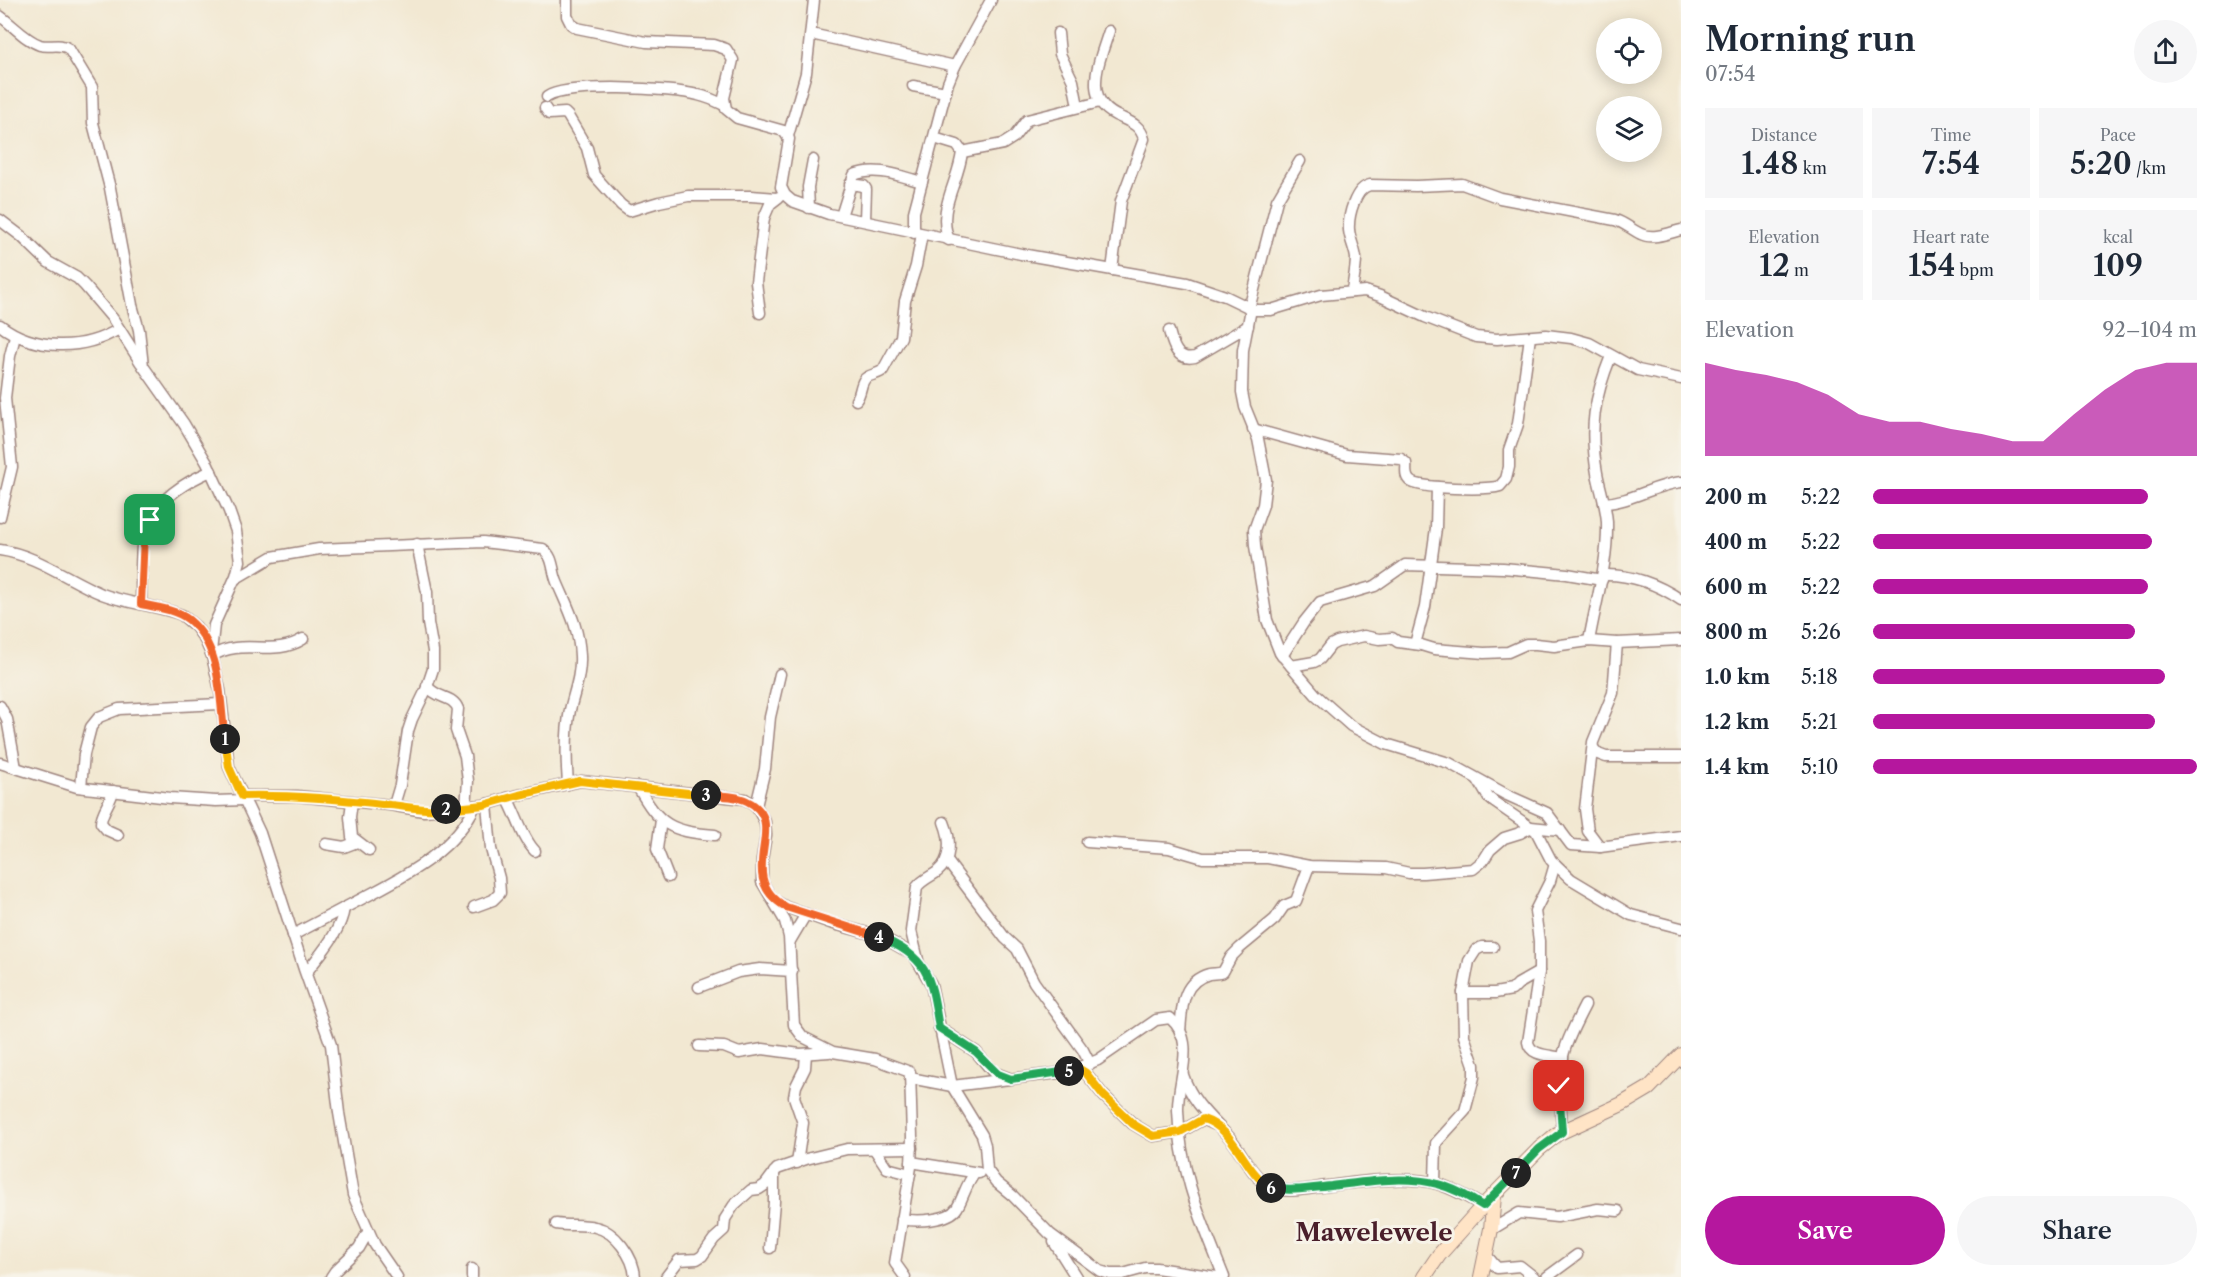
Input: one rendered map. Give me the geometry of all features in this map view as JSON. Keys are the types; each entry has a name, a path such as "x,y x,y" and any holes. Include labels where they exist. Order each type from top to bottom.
{"street":[{"path":"567,0 567,16 570,24 587,32 646,42 714,45 726,49 733,60 724,105"},
{"path":"760,313 756,282 764,218 770,204 781,196 788,136 806,73 814,0"},
{"path":"856,400 866,378 883,369 901,337 905,301 916,266 918,234 914,212 946,92 955,66 991,0"},
{"path":"0,16 39,44 65,46 69,49 92,87 93,123 110,189 143,366"},
{"path":"1109,30 1098,71 1096,97 1112,114 1135,124 1142,132 1144,139 1121,201 1112,270"},
{"path":"1058,33 1060,54 1073,81 1078,106"},
{"path":"812,34 955,66"},
{"path":"913,86 946,92"},
{"path":"788,136 781,129 733,116 724,105 698,94 664,89 576,89 556,92 546,102 549,114 567,114 587,148 594,175 629,211 688,196 781,196 810,208 918,234 1198,286 1250,309 1271,310 1321,295 1365,291 1476,337 1497,339 1557,335 1589,343 1638,370 1681,379"},
{"path":"962,152 1003,144 1014,136 1027,120 1100,102"},
{"path":"934,138 957,145 962,152"},
{"path":"949,240 945,227 946,207 962,152"},
{"path":"810,208 808,187 813,160"},
{"path":"1300,161 1278,200 1250,309 1243,350 1242,383 1245,407 1266,480 1264,499 1254,530 1256,555 1268,623 1282,656 1316,695 1351,726 1386,744 1449,763 1507,795 1546,813 1570,845 1600,848 1681,836"},
{"path":"841,216 854,175 870,171 922,182"},
{"path":"850,184 864,186 867,191 865,220"},
{"path":"1352,292 1356,259 1350,233 1350,221 1358,194 1363,187 1370,185 1462,184 1500,198 1615,219 1650,237 1681,230"},
{"path":"0,220 48,262 77,278 100,303 184,424 211,471 236,531 240,552 235,579 214,625 212,654"},
{"path":"0,325 15,336 38,343 66,344 102,338 119,329"},
{"path":"1169,331 1178,354 1188,358 1195,357 1248,326"},
{"path":"0,517 12,467 5,398 15,336"},
{"path":"1253,429 1347,455 1401,459 1406,463 1406,477 1421,486 1495,488 1504,484 1509,467 1509,450 1518,424 1530,337"},
{"path":"1589,641 1602,577 1606,523 1594,455 1594,415 1596,396 1611,356"},
{"path":"141,604 144,535 150,520 161,503 180,487 211,471"},
{"path":"1604,503 1620,501 1655,487 1681,482"},
{"path":"1415,644 1425,607 1431,566 1436,528 1437,487"},
{"path":"235,579 272,557 319,549 483,542 537,548 548,553 556,581 571,610 580,657 578,683 570,710 566,746 568,784"},
{"path":"394,805 400,785 410,725 433,669 427,592 417,544"},
{"path":"0,550 42,564 103,594 174,612 189,619 205,640 212,654 220,690 229,767 263,841 332,1045 352,1195 368,1232 397,1277"},
{"path":"1282,656 1320,602 1375,586 1405,565 1602,577 1619,574 1641,580 1681,600"},
{"path":"1291,666 1314,662 1324,656 1334,643 1362,637 1392,638 1398,642 1434,649 1484,652 1508,652 1526,644 1564,645 1589,641 1617,643 1681,640"},
{"path":"212,654 230,647 288,647 303,639"},
{"path":"1600,848 1588,831 1585,814 1596,734 1613,693 1617,643"},
{"path":"756,806 765,769 770,717 780,674"},
{"path":"293,935 427,862 459,832 470,817 471,807 465,756 456,730 458,709 453,701 435,695 427,686"},
{"path":"81,787 84,754 91,727 99,717 119,709 220,704"},
{"path":"0,706 9,727 16,768"},
{"path":"1593,748 1598,754 1606,757 1681,757"},
{"path":"0,763 81,787 216,801 297,796 394,805 424,811 487,804 580,781 745,799 756,806 765,822 762,882 785,921 790,941 794,1025 803,1037 833,1052"},
{"path":"1478,779 1494,802 1531,827 1540,836 1555,864 1571,879 1623,911 1651,922 1681,928"},
{"path":"638,788 650,808 674,829 715,836"},
{"path":"113,791 109,805 102,814 101,823 107,830 118,834"},
{"path":"507,798 518,817 527,842 535,851"},
{"path":"352,802 351,837 369,850"},
{"path":"474,907 493,900 500,892 499,878 491,849 487,804"},
{"path":"661,820 657,849 668,877"},
{"path":"920,963 911,931 917,887 943,867 947,861 949,838 944,822"},
{"path":"1087,842 1169,848 1203,858 1268,858 1309,866 1386,868 1409,873 1423,873 1473,868 1483,861 1490,850 1503,838 1531,827 1560,830"},
{"path":"326,844 344,847 357,842"},
{"path":"947,861 1005,938 1017,949 1034,982 1083,1050 1090,1064"},
{"path":"1555,864 1550,881 1535,911 1539,941 1539,972 1528,1047 1533,1052 1563,1058"},
{"path":"1180,1033 1182,1003 1190,985 1208,975 1223,972 1231,957 1240,948 1275,919 1284,906 1296,901 1309,866"},
{"path":"772,899 786,907 891,942 912,953 931,984 952,1086 982,1135 985,1145 985,1164 992,1177 1050,1234 1100,1271 1128,1275 1144,1268 1156,1268 1217,1277"},
{"path":"306,973 338,928 343,918 344,908"},
{"path":"790,941 806,914"},
{"path":"1435,1183 1436,1143 1465,1111 1474,1077 1474,1065 1464,1036 1464,993 1471,955 1482,947 1493,947"},
{"path":"699,987 738,972 760,969 792,971"},
{"path":"1464,993 1495,993 1512,990 1539,972"},
{"path":"1562,1132 1559,1086 1563,1058 1576,1020 1585,1005"},
{"path":"910,1078 952,1086 1067,1072 1090,1064 1125,1043 1156,1020 1170,1018 1180,1033 1185,1047 1179,1091 1182,1155 1194,1203 1224,1277"},
{"path":"939,1028 976,1052 993,1072 1011,1079"},
{"path":"699,1046 724,1047 739,1053 763,1049 806,1054 833,1052 875,1059 909,1071 911,1162 895,1263 904,1277"},
{"path":"797,1163 802,1123 794,1097 796,1086 805,1068 806,1054"},
{"path":"1424,1277 1439,1255 1483,1206 1539,1149 1562,1132 1622,1104 1649,1088 1681,1055"},
{"path":"1078,1068 1086,1073 1103,1095 1144,1132 1158,1137 1180,1132 1203,1119 1215,1124"},
{"path":"1182,1074 1194,1100 1230,1138 1260,1178 1271,1188 1299,1190 1368,1182 1435,1183 1483,1206"},
{"path":"666,1277 679,1260 697,1259 706,1253 714,1239 723,1230 725,1219 734,1205 751,1190 765,1185 774,1171 837,1151 912,1148"},
{"path":"875,1150 887,1168 910,1174"},
{"path":"911,1162 992,1177"},
{"path":"770,1248 774,1171"},
{"path":"902,1219 920,1221 952,1214 975,1173"},
{"path":"1480,1277 1491,1230 1494,1196"},
{"path":"1491,1230 1519,1213 1557,1217 1598,1209 1618,1211"},
{"path":"556,1224 596,1227 605,1231 627,1253 632,1262 635,1277"},
{"path":"331,1277 358,1248 368,1232"},
{"path":"1050,1234 1076,1277"},
{"path":"1486,1255 1497,1268 1520,1266 1534,1277"},
{"path":"1547,1277 1577,1255"}],"district":[{"name":"Mawelewele","path":"1374,1232"}],"route":[{"path":"150,520 144,535 141,604 182,615 189,619 205,640 216,669 220,690 229,767 242,796 297,796 390,805 424,811 484,805 580,781 745,799 756,806 765,822 766,835 761,872 762,882 772,899 786,907 840,926 875,935 912,953 931,984 939,1028 976,1052 993,1072 1011,1079 1081,1069 1091,1078 1103,1095 1133,1124 1153,1136 1180,1132 1200,1120 1206,1120 1215,1124 1230,1138 1260,1178 1271,1188 1299,1190 1368,1182 1435,1183 1483,1206 1539,1149 1562,1132 1559,1086"}]}
